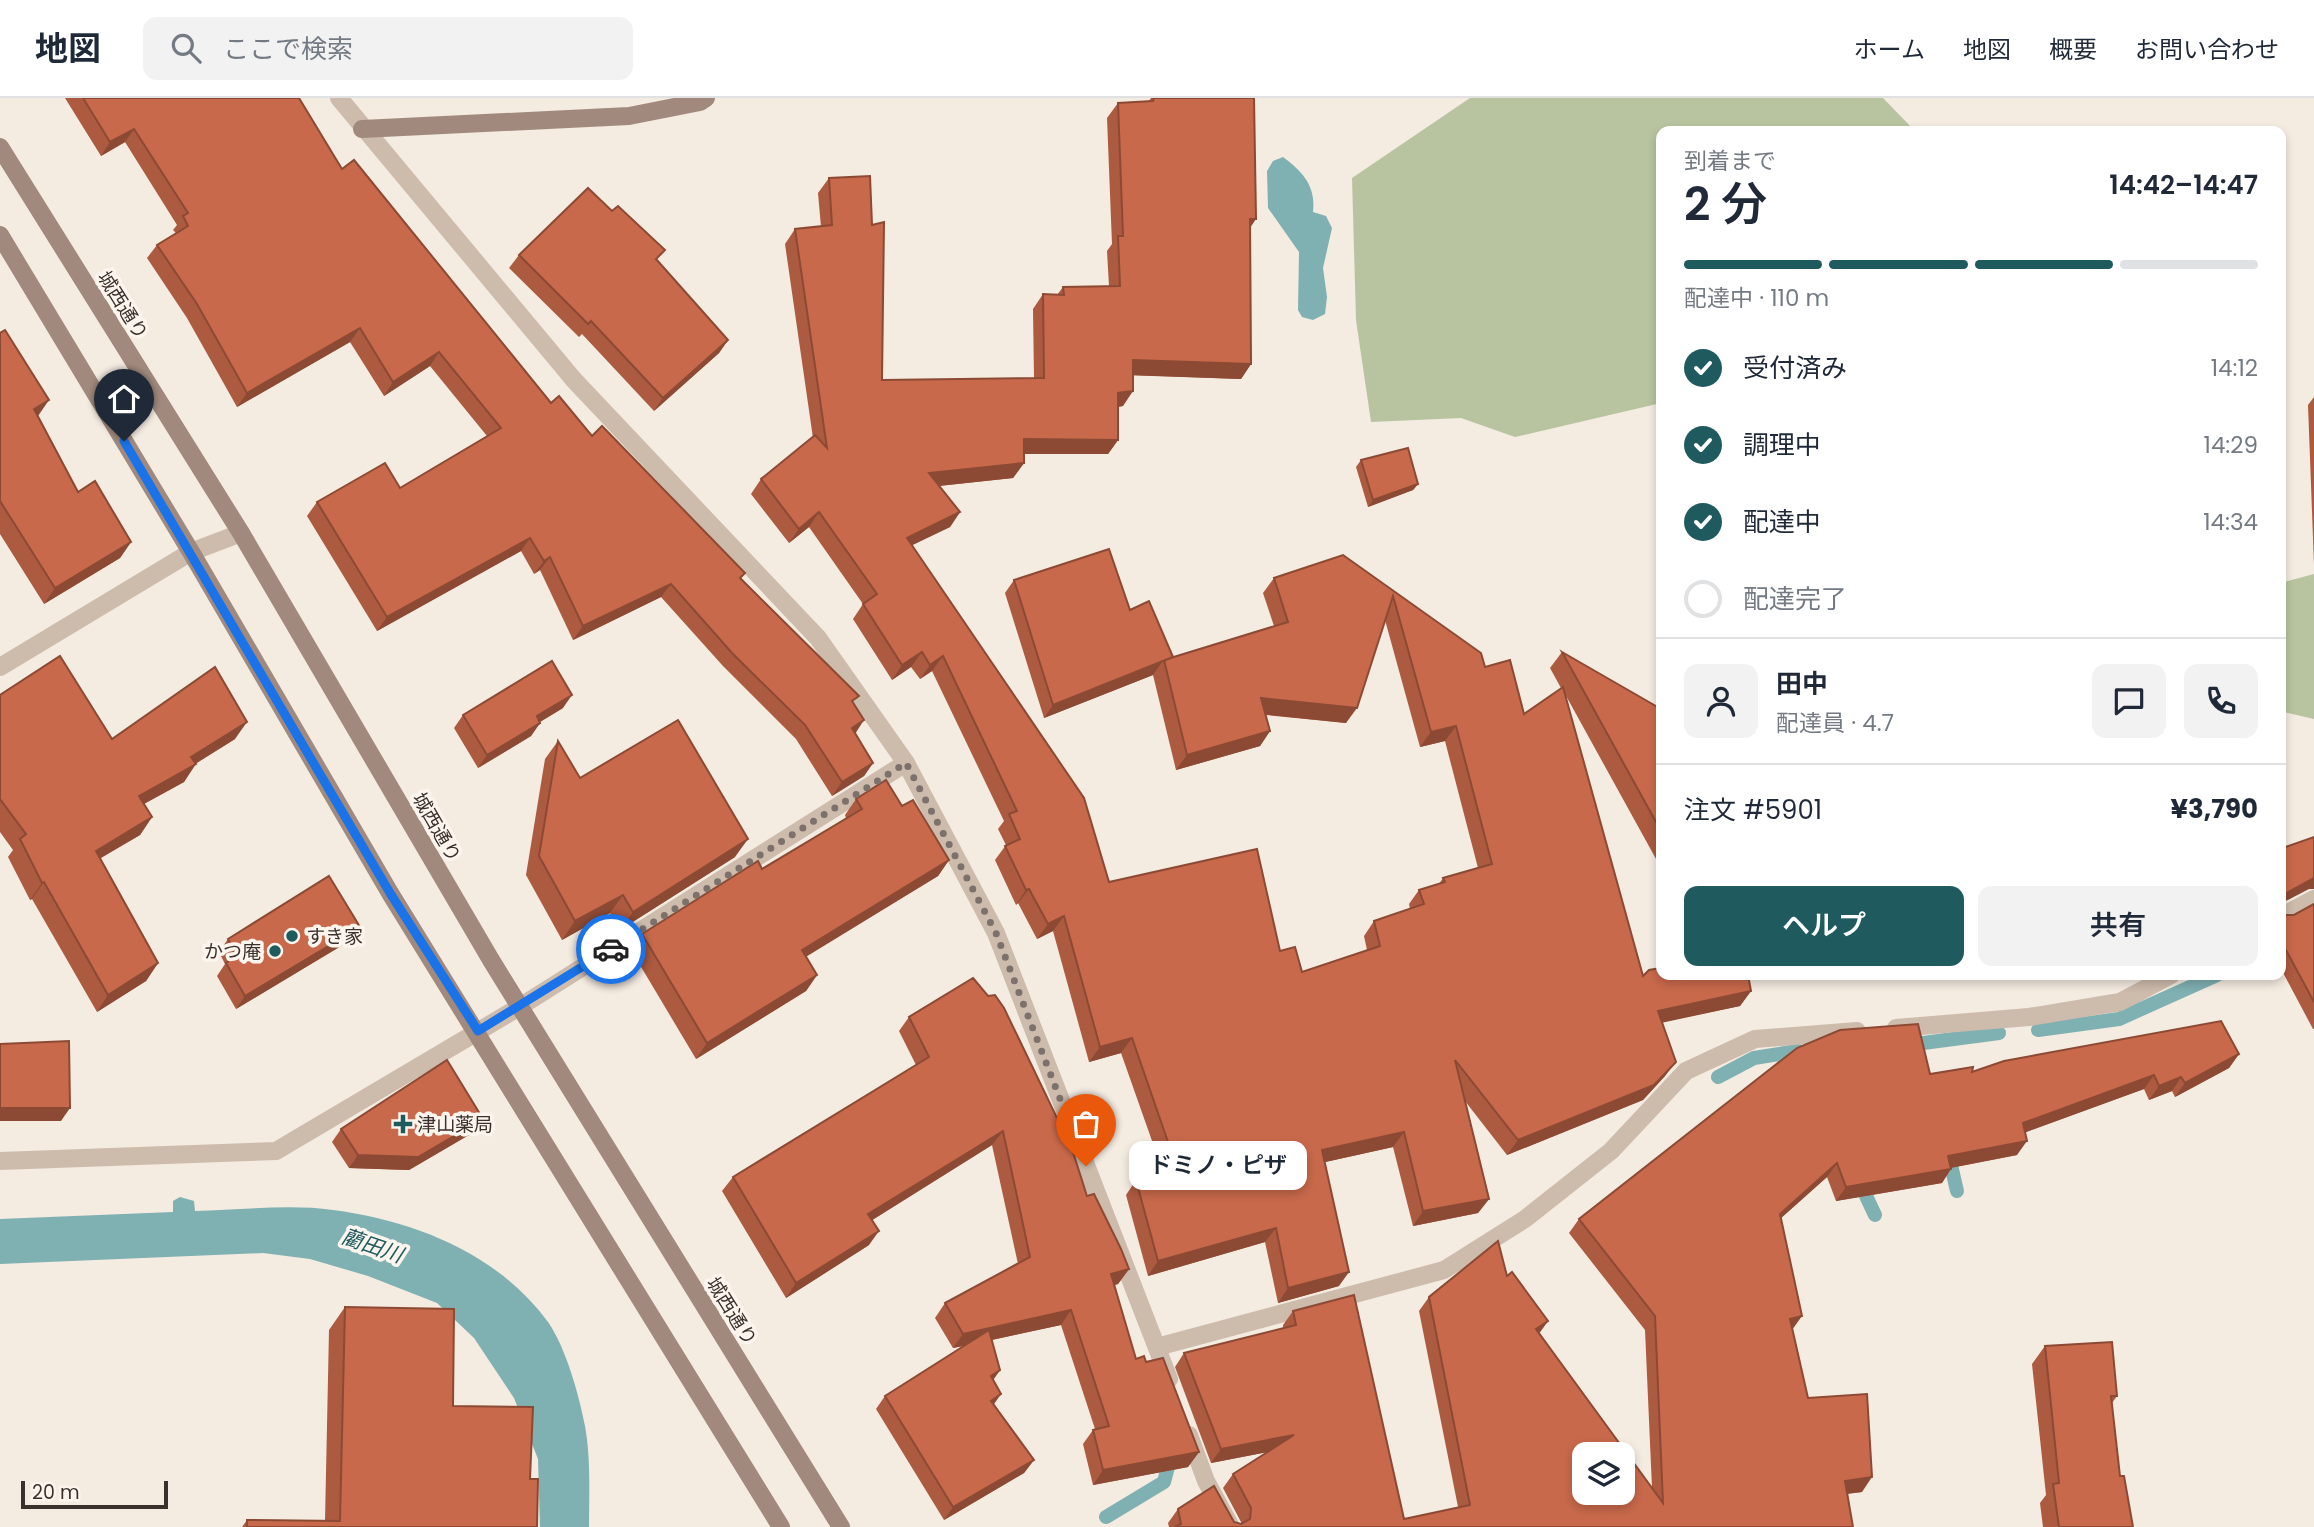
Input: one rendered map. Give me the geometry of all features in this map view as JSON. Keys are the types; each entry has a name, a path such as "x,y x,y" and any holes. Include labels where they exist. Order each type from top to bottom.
{"street":[{"path":"339,98 362,129 574,380 818,638 906,763 996,933 1175,1396"},
{"path":"362,129 629,116 700,102 706,98"},
{"name":"城西通り","path":"0,147 240,533 521,1006 841,1527"},
{"path":"0,235 191,552 390,893 478,1031 781,1527"},
{"path":"0,667 191,552 240,533"},
{"path":"0,1161 275,1151 521,1006 906,763"},
{"path":"2286,914 2314,899"},
{"path":"1157,1347 1444,1270 1525,1219 1611,1152 1686,1071 1755,1039 2029,1017 2120,1002 2162,980"},
{"path":"1184,1420 1206,1481 1231,1527"}],"green space":[{"path":"1470,98 1883,98 1910,126 1656,126 1656,404 1515,437 1461,418 1371,422 1356,320 1352,178"},
{"path":"2314,574 2314,719 2286,712 2286,581"}],"water":[{"path":"1283,157 1307,180 1312,195 1313,212 1326,216 1332,228 1323,268 1327,297 1325,314 1313,320 1302,317 1298,310 1299,252 1268,208 1267,171 1273,161"},
{"name":"藺田川","path":"180,1197 194,1201 195,1211 316,1208 394,1222 452,1244 504,1277 548,1322 561,1345 571,1372 587,1438 589,1527 540,1527 538,1459 514,1398 474,1338 437,1303 368,1276 310,1259 263,1253 0,1264 0,1219 173,1212 173,1201"}],"building":[{"path":"83,98 299,98 342,169 354,160 551,403 559,396 592,436 602,426 745,573 740,578 859,696 852,701 864,720 852,728 873,763 842,782 805,725 732,653 671,584 583,626 550,557 544,561 530,538 387,617 317,502 385,463 400,488 501,428 439,352 393,382 360,328 247,393 197,304 157,245 188,226 183,216 188,213 134,129 110,142"},
{"path":"1154,98 1254,98 1256,219 1250,219 1251,364 1133,360 1133,391 1118,393 1118,440 1024,439 1024,463 929,473 960,512 907,538 1084,798 1109,882 1257,849 1280,951 1295,947 1302,972 1380,946 1374,921 1424,904 1419,890 1445,882 1443,878 1492,864 1456,726 1431,732 1393,596 1357,708 1261,698 1270,731 1187,755 1164,660 1288,622 1274,578 1343,555 1481,653 1485,667 1510,660 1524,714 1563,687 1643,976 1649,970 1656,969 1656,980 1749,980 1751,991 1658,1011 1676,1062 1654,1085 1518,1140 1455,1060 1489,1199 1423,1211 1404,1132 1322,1150 1349,1272 1288,1288 1276,1228 1158,1261 1136,1180 1177,1168 1132,1038 1100,1047 1064,916 1048,924 1029,889 1026,890 1005,846 1020,839 1009,814 1017,811 943,656 930,665 922,652 902,665 863,604 877,594 819,512 799,529 761,479 815,435 827,448 795,229 832,225 829,178 870,176 872,225 884,222 882,380 1044,378 1043,294 1064,295 1063,287 1120,286 1118,236 1123,236 1118,103 1153,101"},
{"path":"588,188 612,211 618,206 665,250 656,259 728,340 663,398 591,321 588,324 519,255"},
{"path":"5,330 49,400 34,409 78,492 95,481 131,542 55,588 0,501 0,333"},
{"path":"1408,448 1418,484 1373,500 1361,460"},
{"path":"1109,549 1130,610 1149,601 1173,657 1053,705 1014,580"},
{"path":"1562,652 1656,706 1656,822"},
{"path":"60,656 112,739 215,667 247,722 191,757 196,764 139,796 152,817 96,851 158,963 108,995 44,882 42,883 20,839 26,834 0,799 0,695"},
{"path":"552,661 572,695 537,716 540,723 487,755 463,715"},
{"path":"678,720 748,839 633,912 623,895 575,921 539,856 558,741 580,778"},
{"path":"886,780 902,806 913,800 949,860 802,950 817,975 707,1043 642,934 758,861 762,869 862,809 856,799"},
{"path":"2314,837 2314,878 2286,893 2286,847"},
{"path":"329,876 360,927 245,996 226,963 237,956 228,939"},
{"path":"2314,904 2314,1002 2286,950 2286,915 2294,915"},
{"path":"973,978 988,996 995,995 1004,1008 1072,1149 1087,1196 1094,1194 1121,1249 1129,1269 1111,1274 1136,1359 1144,1356 1146,1362 1163,1358 1199,1452 1103,1470 1093,1430 1109,1426 1071,1310 963,1334 945,1303 1030,1257 1003,1131 868,1214 879,1231 796,1283 733,1177 929,1057 909,1017"},
{"path":"2221,1021 2239,1054 2185,1083 2181,1077 2159,1086 2154,1075 2023,1123 2027,1141 1948,1156 1951,1169 1846,1187 1837,1163 1780,1214 1802,1316 1790,1319 1808,1398 1867,1394 1872,1477 1845,1481 1853,1527 1175,1527 1181,1524 1178,1509 1214,1486 1234,1522 1241,1524 1250,1519 1251,1508 1233,1474 1294,1435 1221,1449 1184,1353 1296,1325 1293,1311 1354,1295 1404,1519 1470,1505 1429,1297 1498,1241 1507,1276 1512,1272 1548,1321 1536,1329 1618,1442 1572,1442 1572,1505 1635,1505 1635,1465 1663,1503 1655,1316 1579,1219 1797,1048 1840,1030 1918,1024 1930,1074 1973,1067 1972,1072 2004,1061"},
{"path":"69,1041 70,1108 0,1108 0,1044"},
{"path":"447,1060 483,1119 418,1157 358,1155 341,1129"},
{"path":"345,1307 454,1309 453,1406 533,1407 530,1479 538,1479 537,1527 247,1527 247,1520 340,1521"},
{"path":"989,1330 1000,1370 991,1376 1001,1394 991,1401 1034,1460 953,1507 885,1396"},
{"path":"2112,1342 2117,1396 2111,1396 2120,1476 2124,1476 2133,1527 2059,1527 2053,1484 2059,1483 2045,1346"}],"waterway":[{"path":"2038,1030 2119,1019 2206,980"},
{"path":"1908,1045 1999,1033"},
{"path":"1718,1077 1754,1058 1798,1051 1804,1061"},
{"path":"1948,1152 1957,1191"},
{"path":"1859,1181 1875,1215"},
{"path":"1106,1517 1164,1482 1168,1467 1164,1453"}],"way so far":[{"path":"611,949 906,763 996,933 1086,1166"}],"place":[{"name":"すき家","path":"292,936"},
{"name":"かつ庵","path":"275,951"},
{"name":"津山薬局","path":"403,1124"},
{"name":"ドミノ・ピザ","path":"1086,1166"}],"route":[{"path":"124,441 390,893 478,1031 611,949"}]}
